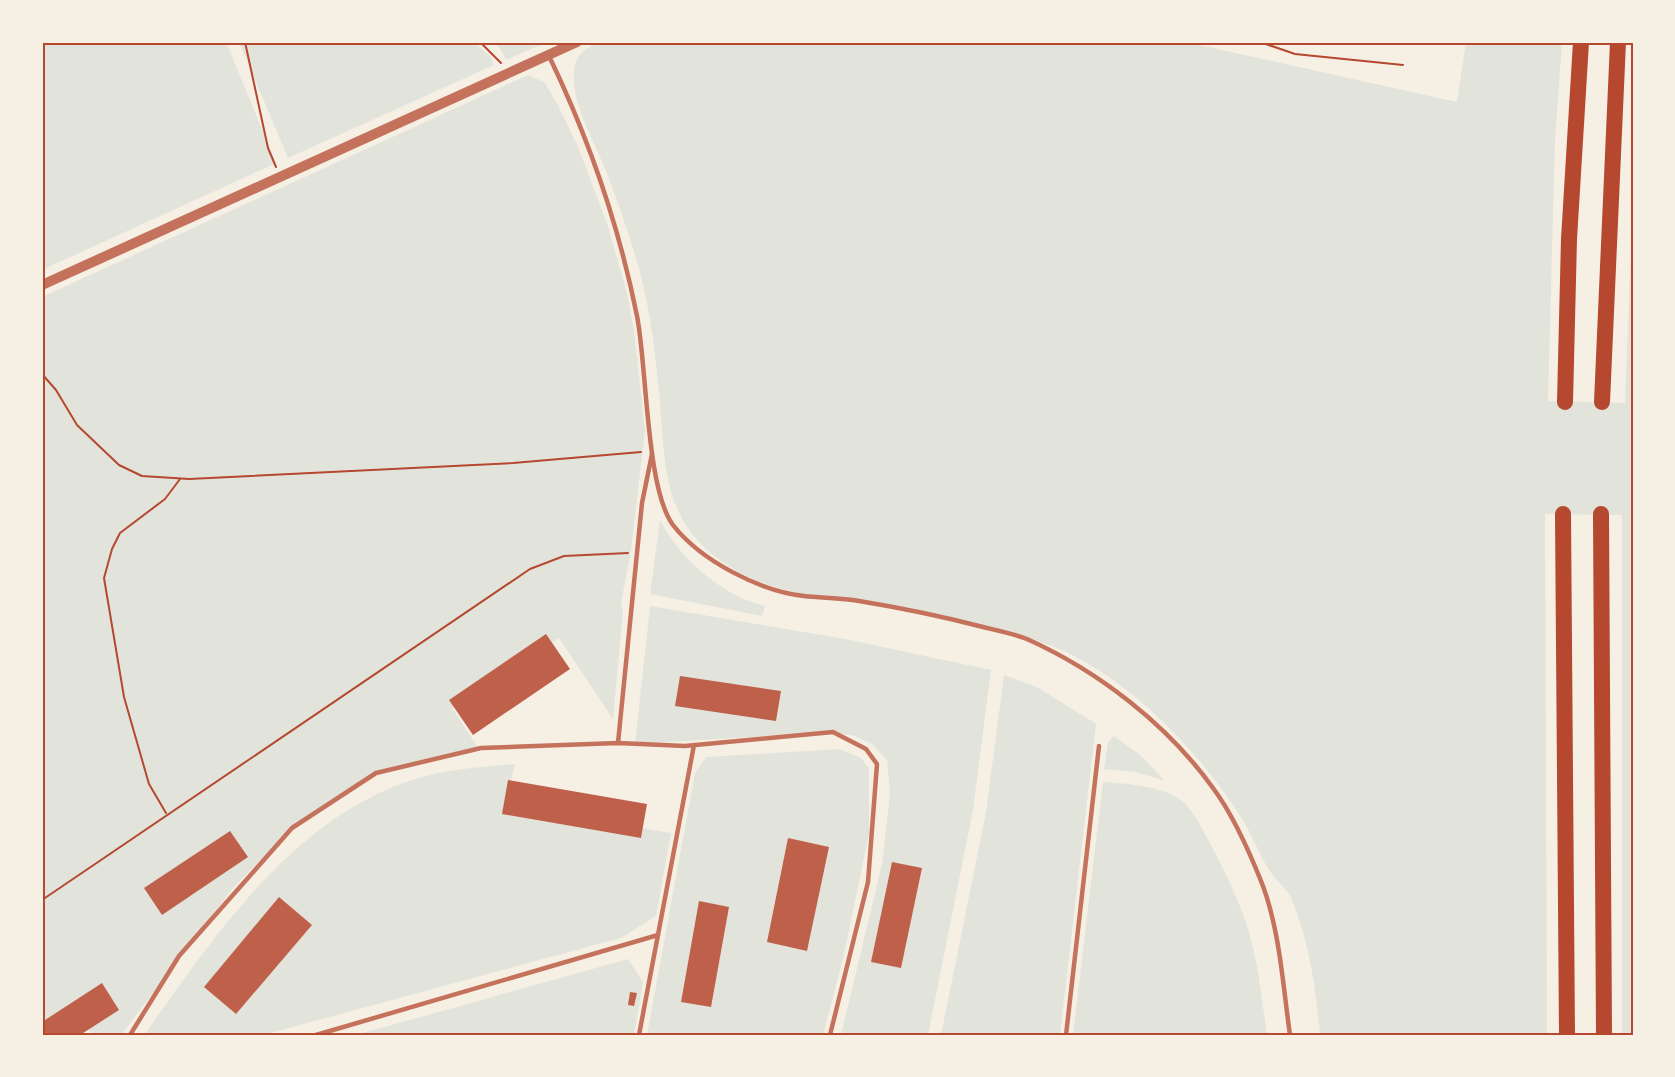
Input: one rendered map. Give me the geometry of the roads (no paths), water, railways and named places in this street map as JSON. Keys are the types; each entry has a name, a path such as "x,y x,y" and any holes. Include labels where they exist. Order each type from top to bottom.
{"highway":[{"path":"1565,402 1569,240 1581,42"},
{"path":"1602,402 1618,42"},
{"path":"1563,514 1567,1035"},
{"path":"1601,514 1604,1035"}],"street":[{"path":"42,285 577,42"}],"lane":[{"path":"548,55 572,103 612,213 638,319 653,451 663,510 675,527 694,546 741,577 772,590 801,596 854,600 953,619 1025,638 1093,676 1165,730 1214,789 1238,831 1263,888 1279,952 1290,1035"},
{"path":"618,743 642,503 653,451"},
{"path":"130,1035 179,956 292,828 376,773 481,748 618,743 694,745 833,732 866,750 877,764 868,882 830,1035"},
{"path":"639,1035 694,745"},
{"path":"1066,1035 1099,746"},
{"path":"316,1035 658,935"},
{"path":"340,1035 341,1028"}]}
